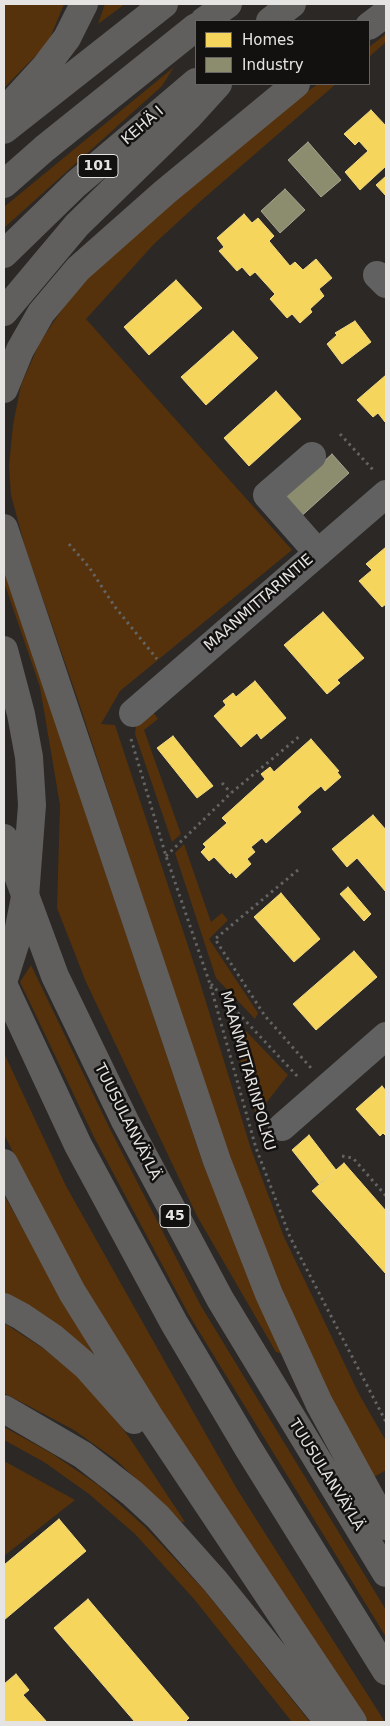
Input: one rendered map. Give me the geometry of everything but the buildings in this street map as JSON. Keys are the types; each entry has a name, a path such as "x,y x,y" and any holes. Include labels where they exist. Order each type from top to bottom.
{"highway":[{"path":"4,112 45,67 67,38 84,4"},
{"path":"4,130 164,4"},
{"path":"205,20 228,4"},
{"path":"370,25 386,13"},
{"path":"4,184 60,136 195,28"},
{"name":"KEHÄ I","path":"4,254 76,184 195,83"},
{"path":"4,312 77,225 188,117 217,85"},
{"path":"4,389 20,350 41,313 78,269 165,192 295,85"},
{"path":"4,510 31,608"},
{"path":"4,528 217,1161 269,1294 319,1403 386,1526"},
{"path":"4,650 21,714 29,757 32,805 25,897 17,938 4,979"},
{"name":"TUUSULANVÄYLÄ","path":"4,838 55,976 125,1121 220,1299 386,1573"},
{"path":"4,986 78,1145 174,1323 248,1448 386,1671"},
{"path":"4,1163 72,1292 149,1416 353,1722"},
{"path":"4,1307 52,1337 86,1366 113,1394 173,1471 230,1537"},
{"path":"4,1409 82,1455 120,1483 158,1517 215,1580 329,1722"}],"street":[{"path":"312,456 267,495 318,553"},
{"name":"MAANMITTARINTIE","path":"133,713 318,553 381,484"},
{"path":"282,1127 386,1036"}],"path":[{"path":"340,434 381,484"},
{"path":"69,544 89,567 115,607 164,667 188,665"},
{"name":"MAANMITTARINPOLKU","path":"133,713 126,722 139,772 210,984 256,1148 290,1237 386,1422"},
{"path":"166,856 231,794 301,736"},
{"path":"222,783 231,794"},
{"path":"298,870 216,939 265,1016 323,1092"},
{"path":"210,984 323,1092"},
{"path":"342,1156 353,1158 386,1196"}],"shaded area":[{"path":"4,4 64,4 48,43 4,88"},
{"path":"105,4 125,4 98,24"},
{"path":"386,34 386,42 370,56 370,46"},
{"path":"174,67 162,86 4,228 4,207"},
{"path":"317,85 335,85 154,244 86,319 292,550 120,691 101,724 115,725 198,976 251,1149 284,1237 359,1394 386,1441 386,1470 374,1477 336,1410 303,1339 227,1156 79,703 25,547 11,495 9,466 13,425 21,385 40,342 67,302 105,259 277,113"},
{"path":"4,569 203,1164 283,1354 276,1352 197,1216 86,982 57,908 60,805 40,687 4,582"},
{"path":"153,712 158,719 144,730 181,834 172,842 135,734 136,726"},
{"path":"184,844 211,922 222,913 228,920 209,939 258,1013 255,1019 216,978 175,853"},
{"path":"31,965 110,1129 201,1306 386,1610 386,1637 189,1315 94,1137 20,982"},
{"path":"226,1010 288,1075 256,1116"},
{"path":"4,1053 66,1186 237,1489 385,1722 368,1722 151,1396 101,1315 46,1219 4,1134"},
{"path":"4,1195 94,1355 4,1294"},
{"path":"4,1323 44,1349 78,1377 104,1405 129,1437 185,1522 182,1522 116,1460 74,1430 4,1393"},
{"path":"4,1427 51,1453 98,1485 145,1527 204,1590 310,1722 292,1722 194,1599 135,1534 89,1494 44,1462 4,1440"},
{"path":"4,1461 75,1500 4,1556"}]}
